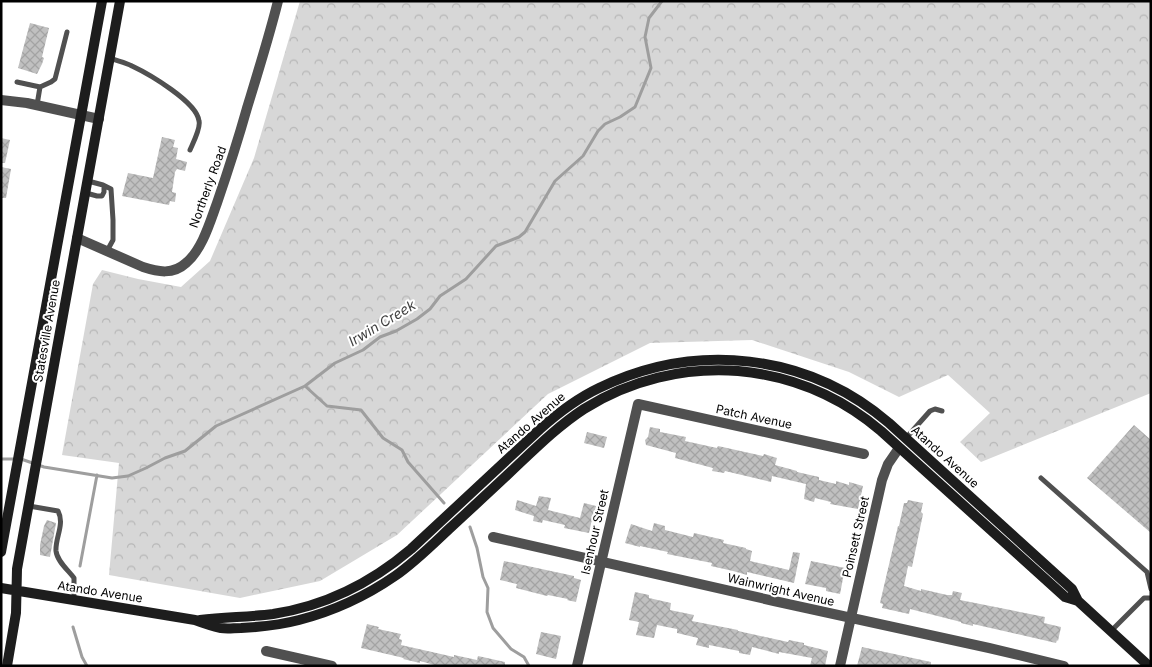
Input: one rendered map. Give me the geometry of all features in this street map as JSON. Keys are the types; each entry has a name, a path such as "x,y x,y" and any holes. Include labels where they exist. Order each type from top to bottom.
{"main road":[{"name":"Statesville Avenue","path":"1,552 102,1"},
{"name":"Statesville Avenue","path":"7,666 16,613 17,569 120,1"},
{"name":"Atando Avenue","path":"194,620 294,610 327,600 359,585 391,566 544,425 587,394 642,370 688,361 720,359 760,363 790,369 822,381 856,399 878,414 1072,589 1078,601 1149,666"},
{"name":"Atando Avenue","path":"1,588 194,620 222,628 284,623 308,618 364,595 397,575 418,558 548,437 574,416 593,404 614,393 656,378 689,372 720,370 759,374 793,382 829,396 850,408 871,423 1065,597 1078,601"}],"street":[{"name":"Northerly Road","path":"77,238 143,267 164,272 181,267 187,263 196,252 209,225 225,182 278,1"},
{"path":"1,100 98,120"},
{"name":"Patch Avenue","path":"638,404 864,454"},
{"name":"Isenhour Street","path":"577,666 638,404"},
{"name":"Poinsett Street","path":"840,666 882,480 888,464 899,448"},
{"name":"Wainwright Avenue","path":"493,537 1064,666"},
{"path":"266,651 315,664 332,666"}],"lane":[{"path":"17,82 40,87 55,79 67,32"},
{"path":"110,58 130,65 163,83 197,112 200,123 190,150"},
{"path":"37,106 40,87"},
{"path":"87,181 111,189 112,240 107,251"},
{"path":"85,192 102,196 104,186"},
{"path":"905,438 930,411 935,408 942,411"},
{"path":"1041,478 1147,572 1151,589"},
{"path":"29,506 58,511 61,517 56,551 59,560 74,578 74,600"},
{"path":"1111,631 1144,598 1151,598"}],"green space":[{"path":"300,1 1151,1 1151,393 981,462 960,442 990,413 948,375 899,397 849,372 752,340 650,343 548,394 397,535 320,581 240,598 109,575 119,463 62,455 93,284 102,270 181,287 210,261 254,158"}],"building":[{"path":"30,23 49,28 42,57 44,58 37,74 18,68"},
{"path":"162,137 175,140 173,147 178,148 176,159 187,162 185,171 177,169 175,172 172,192 176,193 175,202 170,201 169,205 122,196 128,173 153,178"},
{"path":"1,138 10,140 5,163 1,163"},
{"path":"1,167 11,169 6,198 1,198"},
{"path":"1134,425 1151,440 1151,533 1087,478"},
{"path":"650,427 660,429 660,432 686,437 685,441 763,456 764,454 777,458 775,465 819,477 819,480 836,484 836,481 849,485 849,482 863,486 858,509 830,504 831,502 815,498 814,502 804,499 806,484 772,476 771,482 725,471 724,473 712,471 713,468 675,458 676,453 646,445 645,440 648,437"},
{"path":"587,432 607,437 604,448 584,443"},
{"path":"539,496 551,498 548,510 580,518 584,503 596,506 596,515 592,519 589,533 564,528 565,525 543,520 542,523 533,521 534,516 515,510 517,500 536,506"},
{"path":"908,500 923,503 921,512 923,514 912,567 908,566 904,586 947,595 952,595 953,591 962,593 960,600 1045,617 1044,623 1061,627 1058,641 1056,643 973,624 973,626 910,609 909,614 882,608 883,604 880,603 898,526 904,503 907,503"},
{"path":"47,520 56,523 50,557 40,555 40,545"},
{"path":"654,523 665,526 665,530 693,537 694,533 724,540 723,543 752,551 750,561 789,570 793,552 800,553 794,583 747,572 747,575 711,566 712,563 625,543 631,524 652,531"},
{"path":"504,561 574,576 574,578 581,580 576,602 516,588 517,584 500,580"},
{"path":"811,561 845,568 840,594 826,591 826,588 805,584"},
{"path":"635,592 649,595 649,598 671,603 670,610 694,615 692,621 788,642 789,640 804,643 804,645 828,651 825,666 810,666 812,658 779,652 779,654 752,647 750,655 709,645 709,648 696,645 698,638 677,633 677,629 657,625 654,638 636,635 639,622 629,620"},
{"path":"367,624 379,627 378,629 401,634 399,639 402,640 401,645 454,657 454,655 477,660 478,656 505,662 505,666 438,666 361,648"},
{"path":"541,632 561,636 556,659 536,654"},
{"path":"862,647 931,662 931,666 857,666"}],"waterway":[{"name":"Irwin Creek","path":"1,459 21,459 44,467 112,478 128,476 165,458 185,451 216,426 305,386 335,363 363,350 380,337 396,331 417,319 430,309 440,296 466,279 496,246 519,237 525,232 555,181 583,156 598,131 605,124 635,107 651,68 645,37 649,18 662,1"},
{"path":"305,386 327,406 361,410 383,438 402,450 408,462 444,503"},
{"path":"80,566 97,475"},
{"path":"470,527 483,577 488,588 487,612 493,628 511,649 524,657 529,666"},
{"path":"73,627 82,657 87,666"}]}
